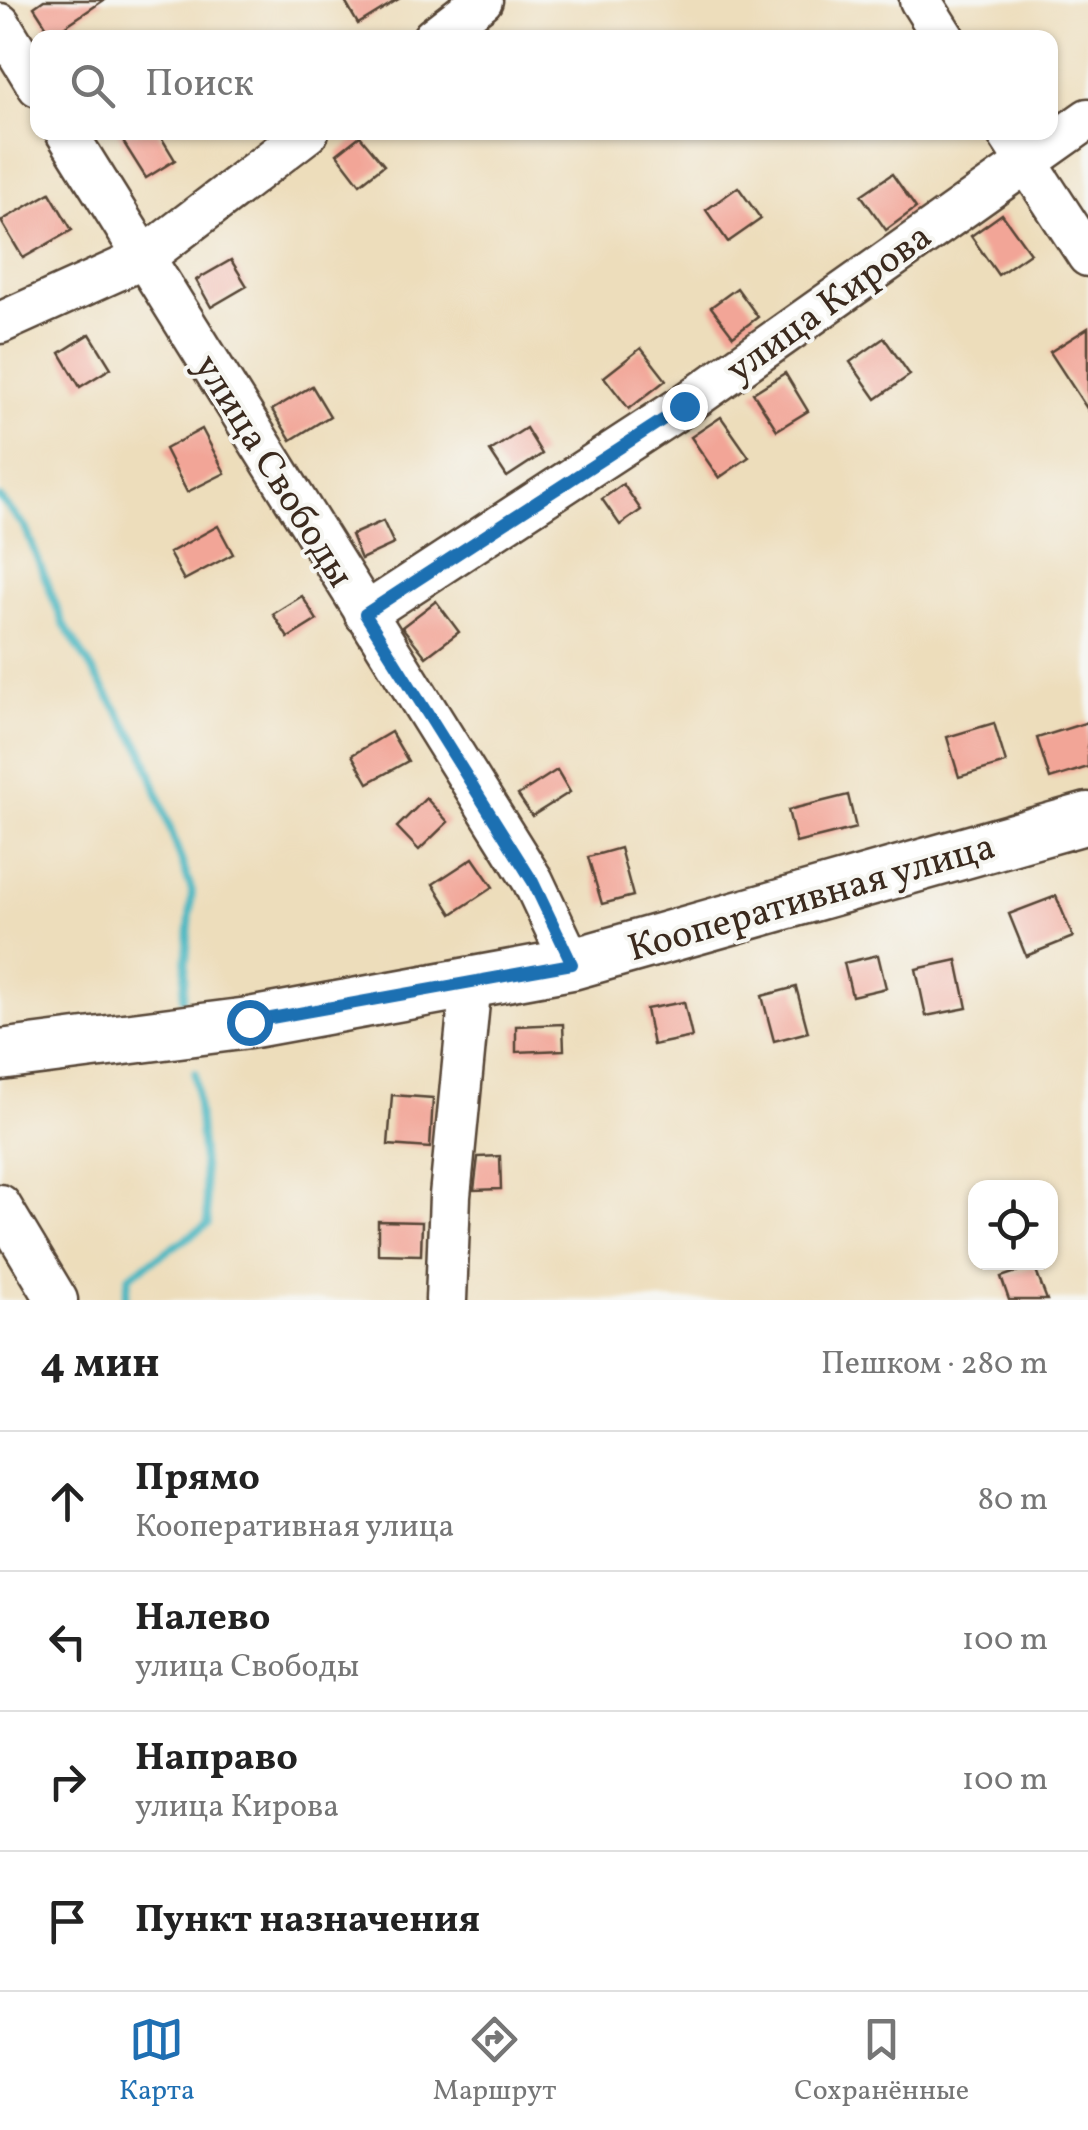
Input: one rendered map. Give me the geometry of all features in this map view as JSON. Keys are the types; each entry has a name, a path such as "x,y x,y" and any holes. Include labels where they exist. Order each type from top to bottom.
{"main road":[{"name":"Кооперативная улица","path":"0,1055 249,1022 572,964 1088,818"}],"street":[{"path":"443,30 482,0"},
{"path":"920,0 939,30"},
{"path":"0,24 30,73"},
{"name":"улица Кирова","path":"1058,130 1088,119"},
{"name":"улица Свободы","path":"71,140 533,882 572,964"},
{"path":"0,324 142,258 297,140"},
{"path":"1016,146 1088,256"},
{"name":"улица Кирова","path":"365,614 684,406 1016,146"},
{"path":"446,1300 450,1196 471,982"},
{"path":"0,1205 57,1300"}],"building":[{"path":"44,0 104,0 59,30 49,30 34,7"},
{"path":"344,0 397,0 358,24"},
{"path":"122,140 163,140 175,160 146,178"},
{"path":"355,140 363,140 384,165 360,184 337,154"},
{"path":"892,174 916,208 886,230 861,195"},
{"path":"738,187 761,219 728,242 706,210"},
{"path":"50,193 72,230 23,258 1,221"},
{"path":"1002,214 1030,253 998,275 971,236"},
{"path":"231,260 247,286 211,307 196,280"},
{"path":"737,288 758,317 733,336 711,307"},
{"path":"1088,328 1088,410 1050,352"},
{"path":"90,334 111,368 80,387 60,353"},
{"path":"884,338 910,375 876,399 850,362"},
{"path":"641,348 666,380 629,409 604,377"},
{"path":"785,373 808,411 777,430 753,393"},
{"path":"312,386 330,416 291,440 272,410"},
{"path":"721,417 749,457 719,478 691,437"},
{"path":"526,428 542,454 507,477 490,451"},
{"path":"202,429 225,473 187,492 165,449"},
{"path":"623,484 641,510 620,525 602,499"},
{"path":"383,521 394,544 361,559 351,535"},
{"path":"218,526 233,554 184,580 169,553"},
{"path":"302,596 317,620 288,638 273,614"},
{"path":"436,601 459,632 426,657 402,627"},
{"path":"1088,722 1088,767 1050,779 1037,738"},
{"path":"994,723 1006,763 959,777 947,737"},
{"path":"391,732 408,761 368,783 352,755"},
{"path":"557,770 570,792 532,816 518,795"},
{"path":"848,795 856,828 796,843 788,810"},
{"path":"426,798 448,822 419,850 397,827"},
{"path":"620,848 633,896 602,904 588,857"},
{"path":"473,858 493,887 452,914 433,884"},
{"path":"1056,896 1073,937 1026,956 1009,914"},
{"path":"878,955 886,988 852,996 844,963"},
{"path":"957,960 967,1008 926,1016 916,969"},
{"path":"796,987 808,1032 774,1041 762,996"},
{"path":"684,1002 692,1037 653,1045 646,1009"},
{"path":"563,1024 564,1050 516,1052 516,1026"},
{"path":"392,1095 433,1098 430,1148 388,1145"},
{"path":"500,1156 501,1189 474,1190 478,1157"},
{"path":"378,1221 422,1222 421,1255 378,1254"},
{"path":"1036,1270 1047,1300 1009,1300 1001,1277"}],"waterway":[{"path":"0,498 25,527 63,623 143,751 192,891 183,998"},
{"path":"125,1300 129,1276 208,1224 195,1073"}],"route":[{"path":"249,1022 572,964 533,882 365,614 684,406"}]}
